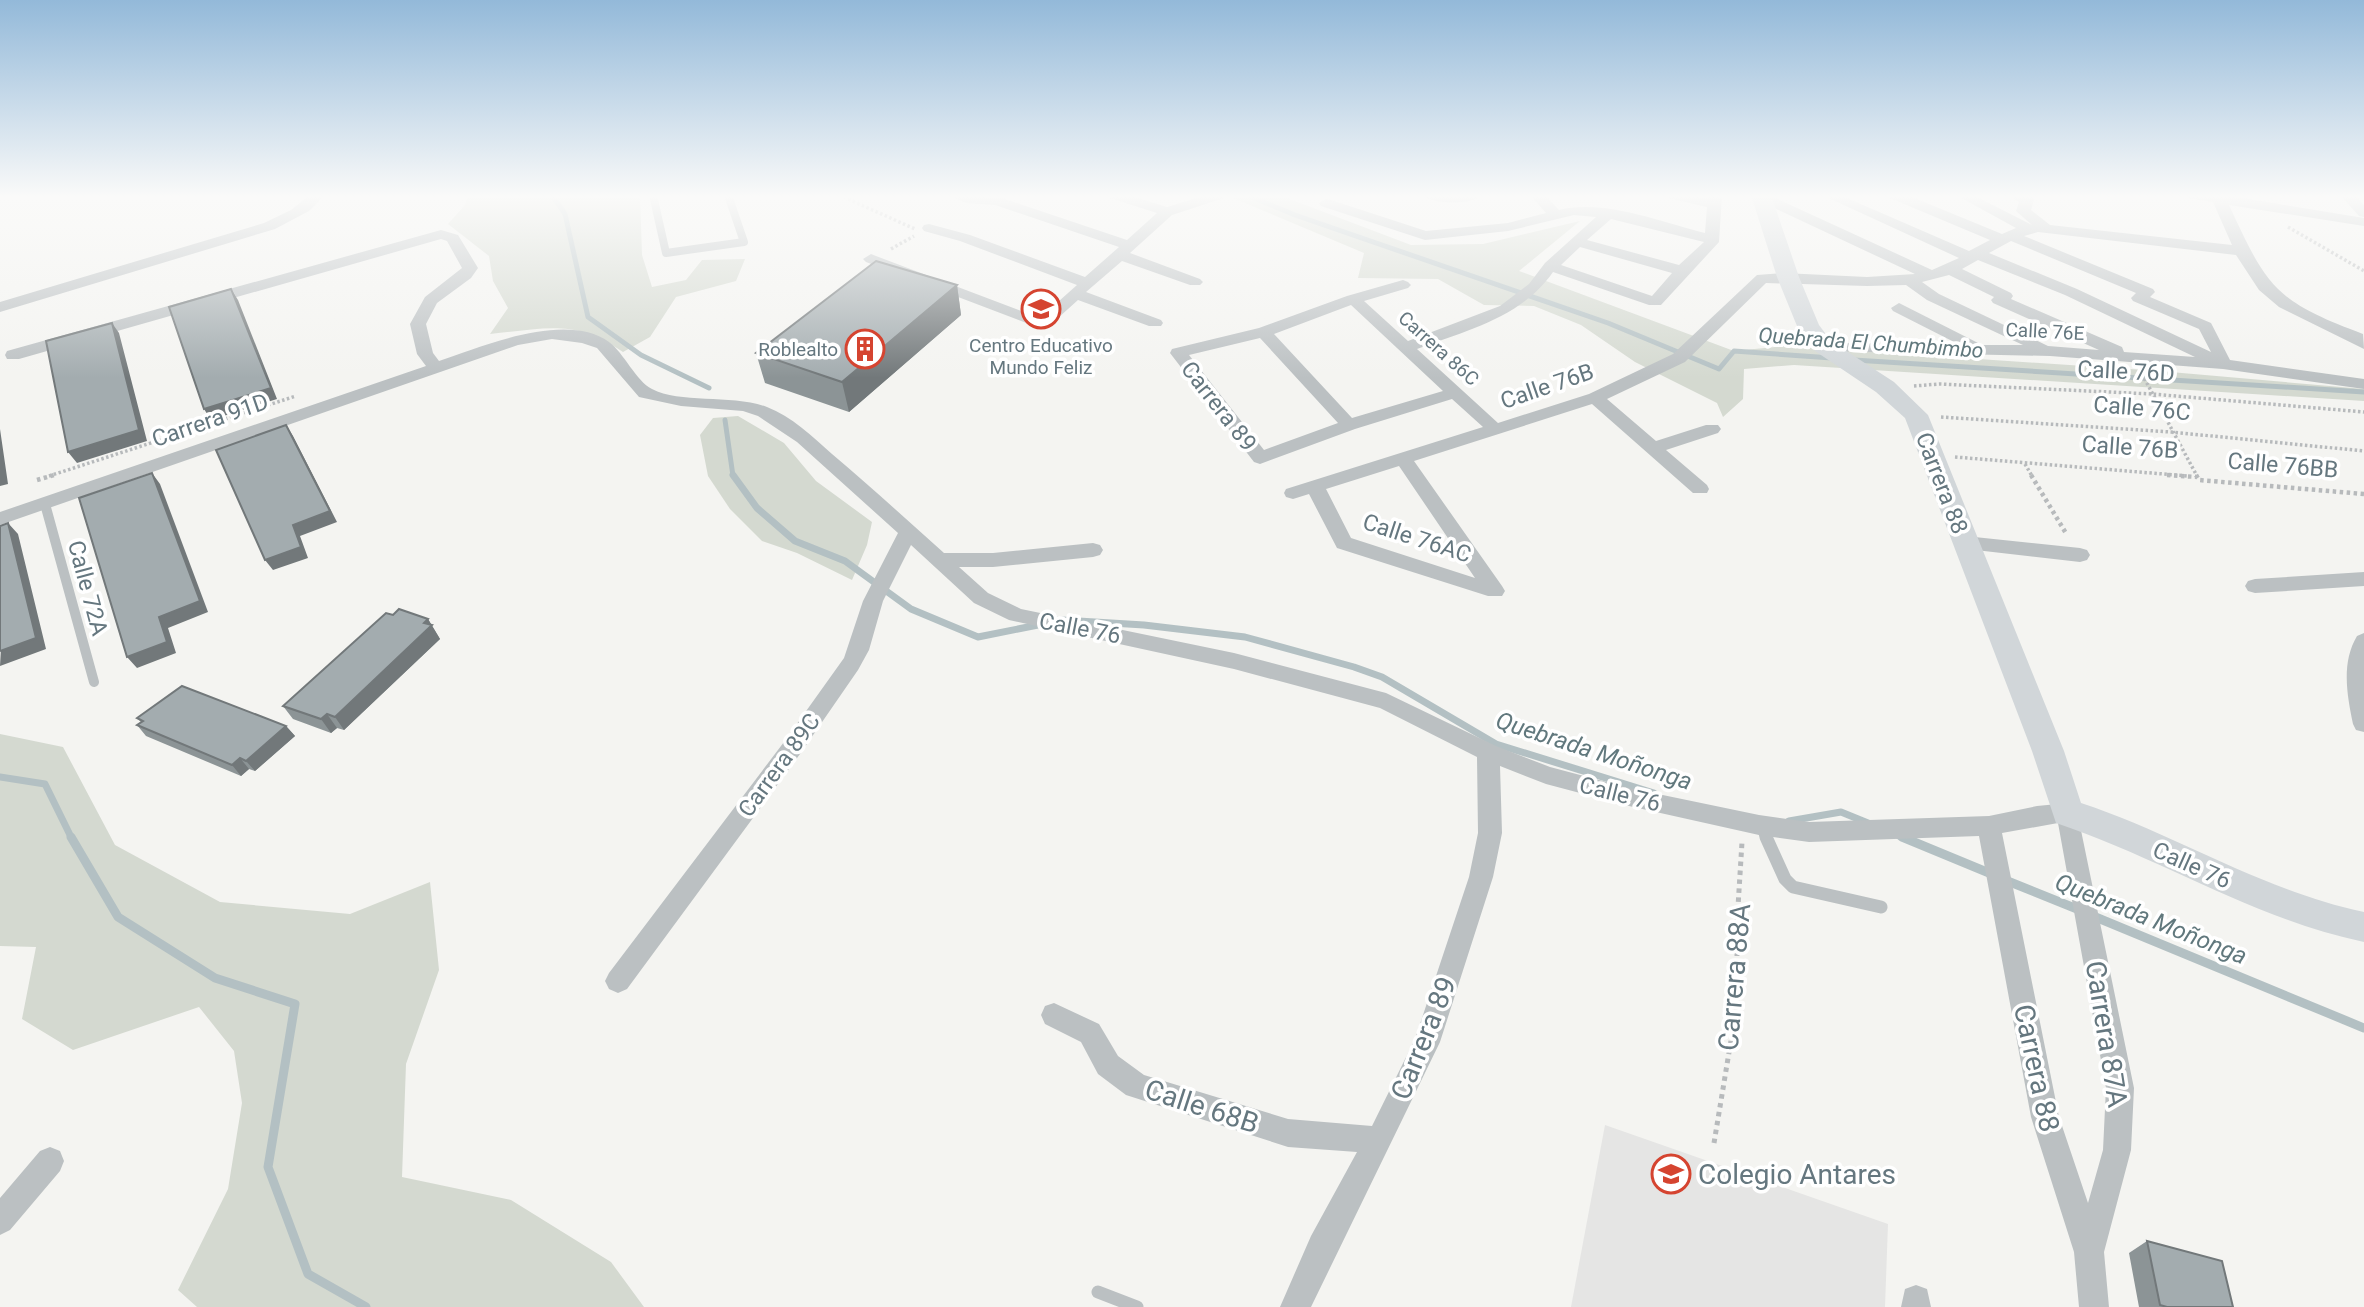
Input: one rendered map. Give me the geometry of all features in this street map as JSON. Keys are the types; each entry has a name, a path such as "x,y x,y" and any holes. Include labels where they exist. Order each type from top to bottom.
{"street":[{"path":"0,307 171,256"},
{"path":"13,355 363,256"},
{"path":"435,367 425,354 418,324 431,300 466,275 470,268 463,256"},
{"path":"1006,256 1154,323"},
{"path":"872,259 1042,324 1116,256"},
{"path":"1138,256 1195,282"},
{"path":"1406,347 1506,309 1535,287 1550,266 1561,256"},
{"path":"1628,256 1682,271"},
{"path":"1550,266 1656,302 1698,256"},
{"name":"Carrera 88","path":"1781,256 1808,326 1837,356 1885,387 1916,415 2048,751 2068,813"},
{"path":"1889,256 1932,276"},
{"name":"Calle 76B","path":"1293,493 1595,398 1679,358 1762,278 1788,276 1876,281 1908,279 1932,276 1970,256"},
{"path":"1975,256 2071,292 2223,364"},
{"path":"2054,256 2147,292 2140,298 2205,326 2223,364"},
{"path":"2247,256 2266,288 2284,303 2312,319 2362,340"},
{"path":"1949,269 2006,296 1999,300 2134,358"},
{"path":"1908,279 1933,297 2050,351"},
{"path":"1403,285 1353,299 1264,332 1349,425 1456,392"},
{"name":"Carrera 86C","path":"1353,299 1495,429"},
{"path":"1899,308 1980,349"},
{"name":"Carrera 89","path":"1264,332 1178,354 1260,458 1349,425"},
{"name":"Calle 76","path":"533,336 565,334 603,345 645,393 658,397 744,406 764,412 803,438 981,598 1016,615 1234,661 1386,701 1488,752 1546,775 1629,797 1759,825 1809,832 1989,826 2068,813 2094,820 2206,873 2298,911 2364,927"},
{"name":"Carrera 91D","path":"0,519 435,367 533,336"},
{"name":"Calle 76E","path":"1837,356 1980,349 2050,351 2223,364 2364,384"},
{"path":"1595,398 1700,489"},
{"path":"1653,448 1712,429"},
{"name":"Calle 76AC","path":"1315,486 1344,543 1495,591 1403,458"},
{"name":"Carrera 89C","path":"618,981 784,759 851,664 859,650 873,601 908,532"},
{"path":"1965,543 2080,555"},
{"path":"937,560 993,560 1093,550"},
{"path":"2255,586 2364,579"},
{"path":"2362,650 2356,682 2364,724"},
{"name":"Carrera 89","path":"1295,1307 1322,1247 1427,1042 1481,877 1490,833 1488,752"},
{"name":"Carrera 87A","path":"2068,813 2120,1088 2117,1150 2088,1252"},
{"name":"Carrera 88","path":"1989,826 2045,1117 2088,1252 2095,1307"},
{"name":"Calle 68B","path":"1054,1015 1090,1033 1108,1065 1136,1086 1288,1133 1379,1140"},
{"path":"0,1220 50,1161"}],"lane":[{"name":"Calle 72A","path":"45,504 94,682"},
{"path":"1759,825 1785,879 1793,887 1881,907"},
{"path":"1098,1292 1137,1307"}],"path":[{"path":"2339,256 2364,271"},
{"name":"Calle 76D","path":"1885,387 1939,384 2152,394 2364,412"},
{"path":"37,480 303,393"},
{"path":"2152,394 2198,478"},
{"name":"Calle 76C","path":"1916,415 2171,432 2364,451"},
{"name":"Calle 76B","path":"1933,454 2198,478"},
{"path":"2024,463 2080,555"},
{"name":"Calle 76BB","path":"2198,478 2364,494"},
{"name":"Carrera 88A","path":"1714,1143 1737,1004 1737,923 1742,852"}],"shaded area":[{"path":"489,256 642,256 652,287 686,280 702,260 745,259 736,281 676,297 650,337 623,352 606,341 574,330 559,328 490,334 508,308 493,281"},
{"path":"1363,256 1537,256 1519,271 1734,351 1785,346 2159,371 2364,389 2364,401 1794,365 1744,369 1743,399 1723,417 1717,403 1635,362 1581,325 1534,306 1484,305 1438,279 1358,278"},
{"path":"738,416 784,443 816,481 872,522 867,545 852,580 797,553 762,541 730,509 708,476 700,435 713,418"},
{"path":"0,734 63,747 115,845 220,902 350,914 430,882 439,970 406,1064 402,1177 511,1200 611,1262 644,1307 197,1307 178,1290 228,1189 242,1103 234,1051 199,1007 73,1050 22,1019 36,947 0,946"},
{"name":"Colegio Antares","path":"1605,1125 1888,1224 1885,1307 1571,1307"}],"building":[{"path":"876,261 957,285 842,382 756,353"},
{"path":"231,289 271,388 204,409 169,307"},
{"path":"112,323 139,430 68,452 46,341"},
{"path":"286,425 330,511 293,525 301,547 265,560 216,450"},
{"path":"152,473 200,601 159,617 167,642 127,657 79,498"},
{"path":"8,523 36,638 0,651 0,526"},
{"path":"399,609 428,619 424,623 432,625 335,717 327,714 321,719 283,706 386,613 393,615"},
{"path":"182,686 286,726 246,761 240,758 232,765 137,725 143,721 137,718"},
{"path":"2147,1241 2222,1261 2233,1307 2160,1305"}],"waterway":[{"name":"Quebrada Moñonga","path":"574,256 588,317 641,355 709,388"},
{"name":"Quebrada El Chumbimbo","path":"1414,256 1608,323 1719,369 1734,351 1832,358"},
{"name":"Quebrada El Chumbimbo","path":"1854,360 2364,392"},
{"name":"Quebrada Moñonga","path":"725,420 733,476"},
{"name":"Quebrada Moñonga","path":"733,475 757,508 795,541 845,561 911,609 978,637 1043,624"},
{"name":"Quebrada Moñonga","path":"1062,620 1144,625 1245,637 1354,667 1382,677 1496,744 1654,793"},
{"path":"0,777 45,784 71,837"},
{"name":"Quebrada Moñonga","path":"1789,821 1841,812 1868,823"},
{"name":"Quebrada Moñonga","path":"1899,836 1906,839"},
{"path":"71,837 118,917 215,978 295,1004 268,1167 308,1274 366,1307"},
{"name":"Quebrada Moñonga","path":"1902,837 1994,875"},
{"name":"Quebrada Moñonga","path":"2005,880 2082,911"},
{"name":"Quebrada Moñonga","path":"2093,916 2364,1028"}],"place":[{"name":"Centro Educativo Mundo Feliz","path":"1041,309"},
{"name":"Roblealto","path":"865,349"},
{"name":"Colegio Antares","path":"1671,1174"}]}
